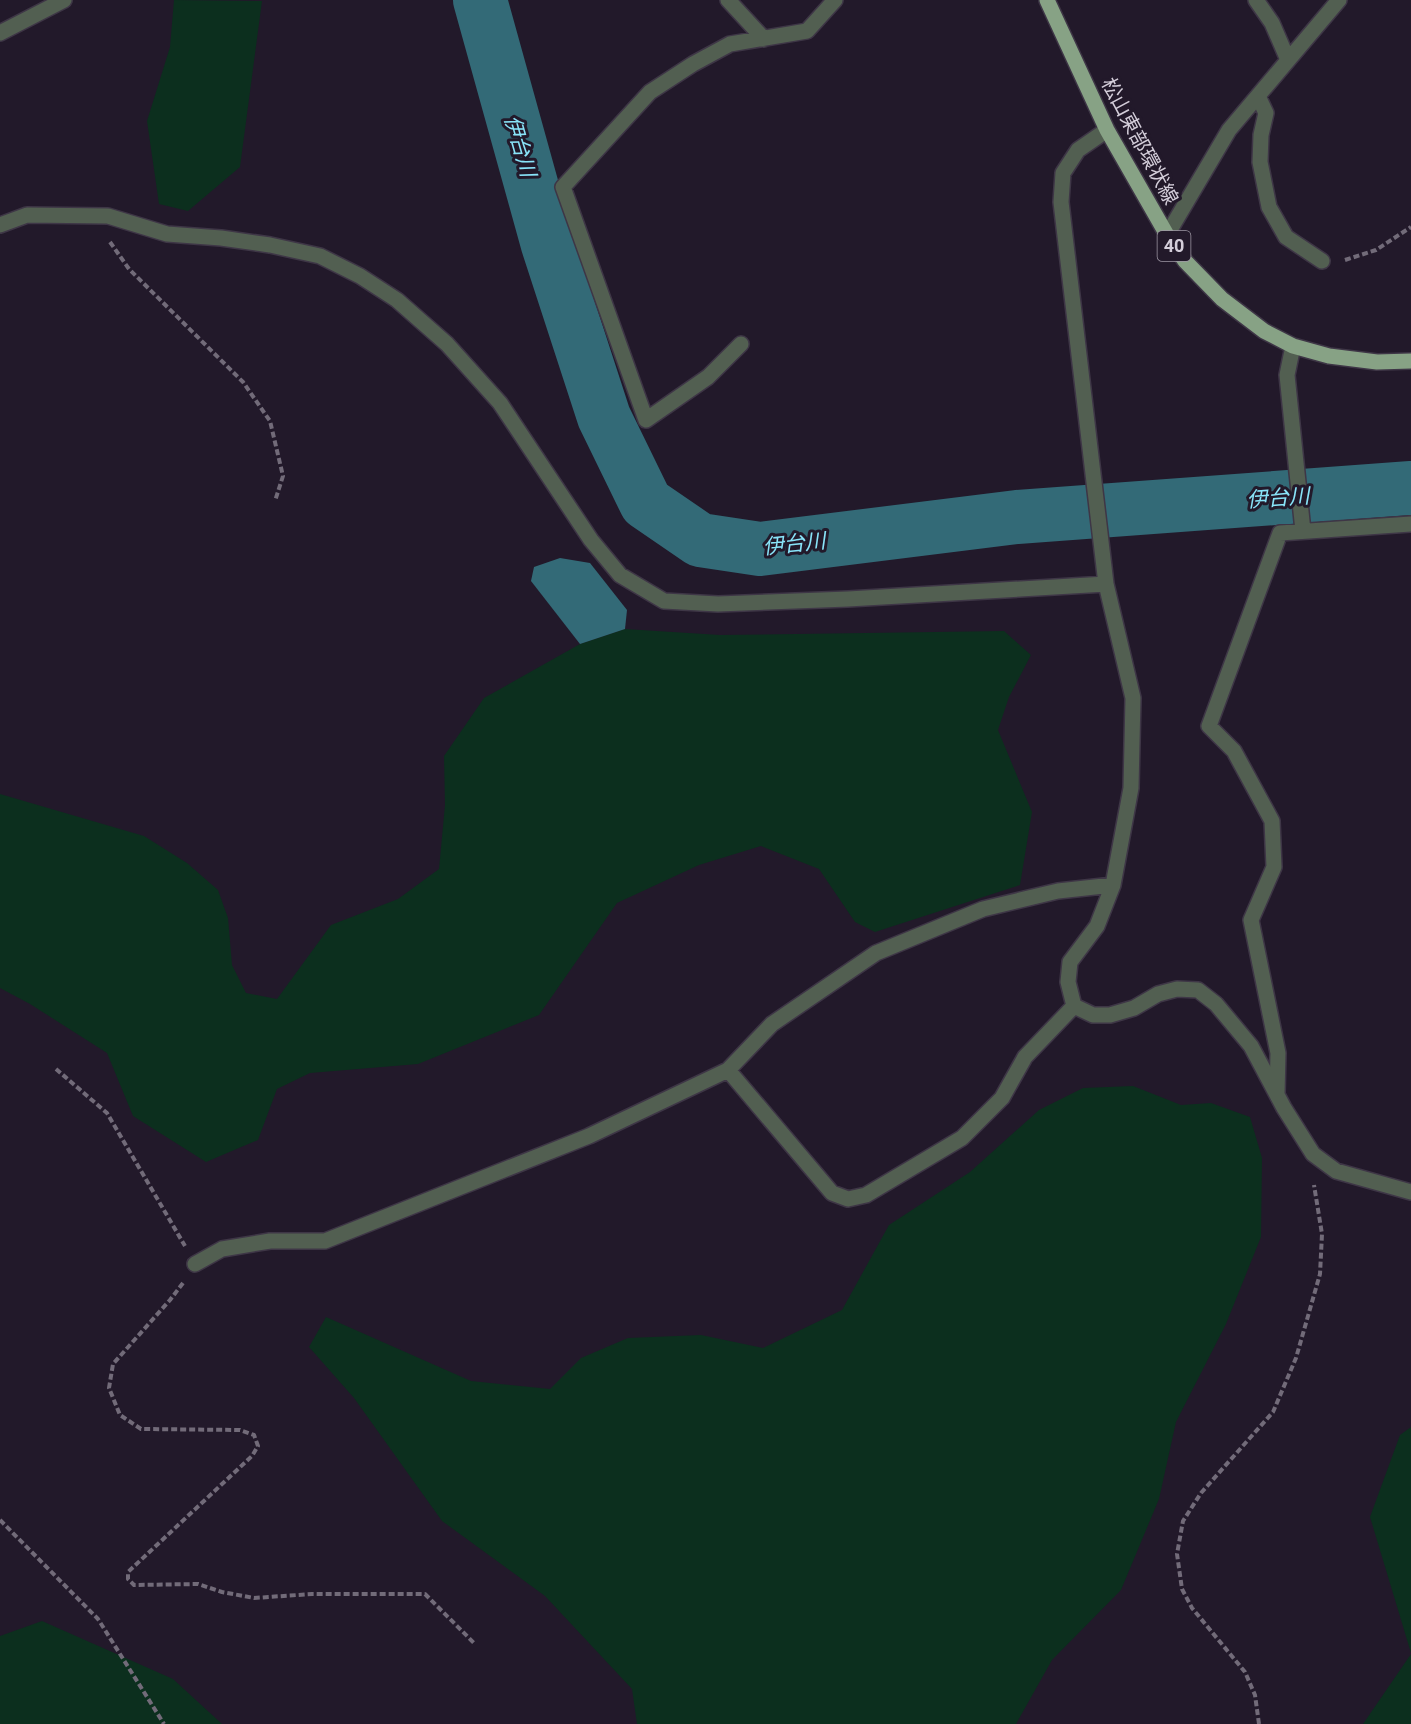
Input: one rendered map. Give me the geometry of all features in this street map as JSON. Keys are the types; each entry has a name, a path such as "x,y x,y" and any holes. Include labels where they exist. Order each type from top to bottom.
{"main road":[{"name":"松山東部環状線","path":"1047,0 1107,130 1167,235 1185,261 1222,299 1264,331 1293,346 1329,356 1377,362 1411,361"}],"street":[{"path":"0,33 64,0"},
{"path":"728,0 764,39"},
{"path":"741,344 708,377 646,420 563,187 650,92 693,64 730,44 807,32 836,0"},
{"path":"1256,0 1272,23 1288,60"},
{"path":"1167,235 1230,130 1339,0"},
{"path":"1258,96 1266,113 1261,135 1260,162 1269,207 1286,237 1322,261"},
{"path":"1074,1006 1068,982 1071,962 1097,926 1113,885 1131,788 1133,698 1106,584 1061,202 1063,173 1078,150 1107,130"},
{"path":"0,225 27,214 108,216 167,234 270,245 320,256 360,276 397,300 447,344 500,403 591,540 620,575 664,601 730,603 1106,584"},
{"path":"1293,346 1287,375 1303,527"},
{"path":"1277,1096 1278,1053 1251,920 1274,867 1272,821 1234,751 1209,726 1280,533 1303,527 1411,524"},
{"path":"195,1264 222,1249 270,1241 326,1241 589,1136 728,1070 772,1024 876,953 983,909 1058,891 1113,885"},
{"path":"1074,1006 1093,1015 1110,1015 1134,1008 1158,994 1177,989 1198,990 1216,1004 1251,1046 1277,1096 1313,1154 1336,1171 1411,1192"},
{"path":"728,1070 832,1193 848,1199 866,1195 962,1138 1002,1098 1025,1057 1074,1006"}],"path":[{"path":"92,216 129,269 243,382 270,421 283,476 275,501"},
{"path":"1322,261 1344,260 1376,250 1411,227"},
{"path":"56,1069 107,1113 195,1264 170,1300 113,1364 109,1388 120,1415 141,1429 240,1430 254,1436 258,1446 252,1456 128,1572 128,1579 135,1585 198,1584 222,1592 254,1598 312,1594 425,1594 475,1644"},
{"path":"1259,1724 1255,1695 1245,1672 1192,1608 1182,1589 1177,1554 1183,1521 1201,1493 1273,1412 1296,1358 1320,1274 1322,1234 1314,1179 1313,1154"},
{"path":"0,1520 98,1619 164,1724"}],"green space":[{"path":"174,0 262,1 240,167 188,211 159,204 147,121 170,47"},
{"path":"625,629 720,635 1004,631 1031,655 1009,697 998,730 1032,812 1020,885 875,932 855,922 819,869 761,846 699,865 617,903 539,1015 418,1064 310,1073 277,1089 258,1140 206,1162 133,1116 107,1053 30,1004 0,988 0,794 144,836 187,863 218,890 228,918 232,965 246,993 277,999 331,925 398,899 439,869 445,805 444,756 484,698 580,644"},
{"path":"1133,1086 1181,1105 1211,1103 1250,1117 1262,1158 1261,1237 1226,1324 1176,1422 1159,1499 1121,1590 1052,1660 1016,1724 637,1724 632,1689 545,1596 442,1521 354,1398 309,1347 326,1317 471,1381 550,1389 581,1358 628,1338 701,1335 763,1348 842,1310 889,1225 970,1172 1039,1110 1083,1088"},
{"path":"1411,1427 1411,1653 1370,1517 1400,1435"},
{"path":"42,1621 173,1679 222,1724 0,1724 0,1636"},
{"path":"1411,1654 1411,1724 1363,1724"}],"water":[{"path":"560,558 590,563 627,610 625,629 580,644 531,581 534,567"}],"waterway":[{"name":"伊台川","path":"480,0 548,245 604,417 646,503 700,540 760,549 1017,517 1411,488"}]}
